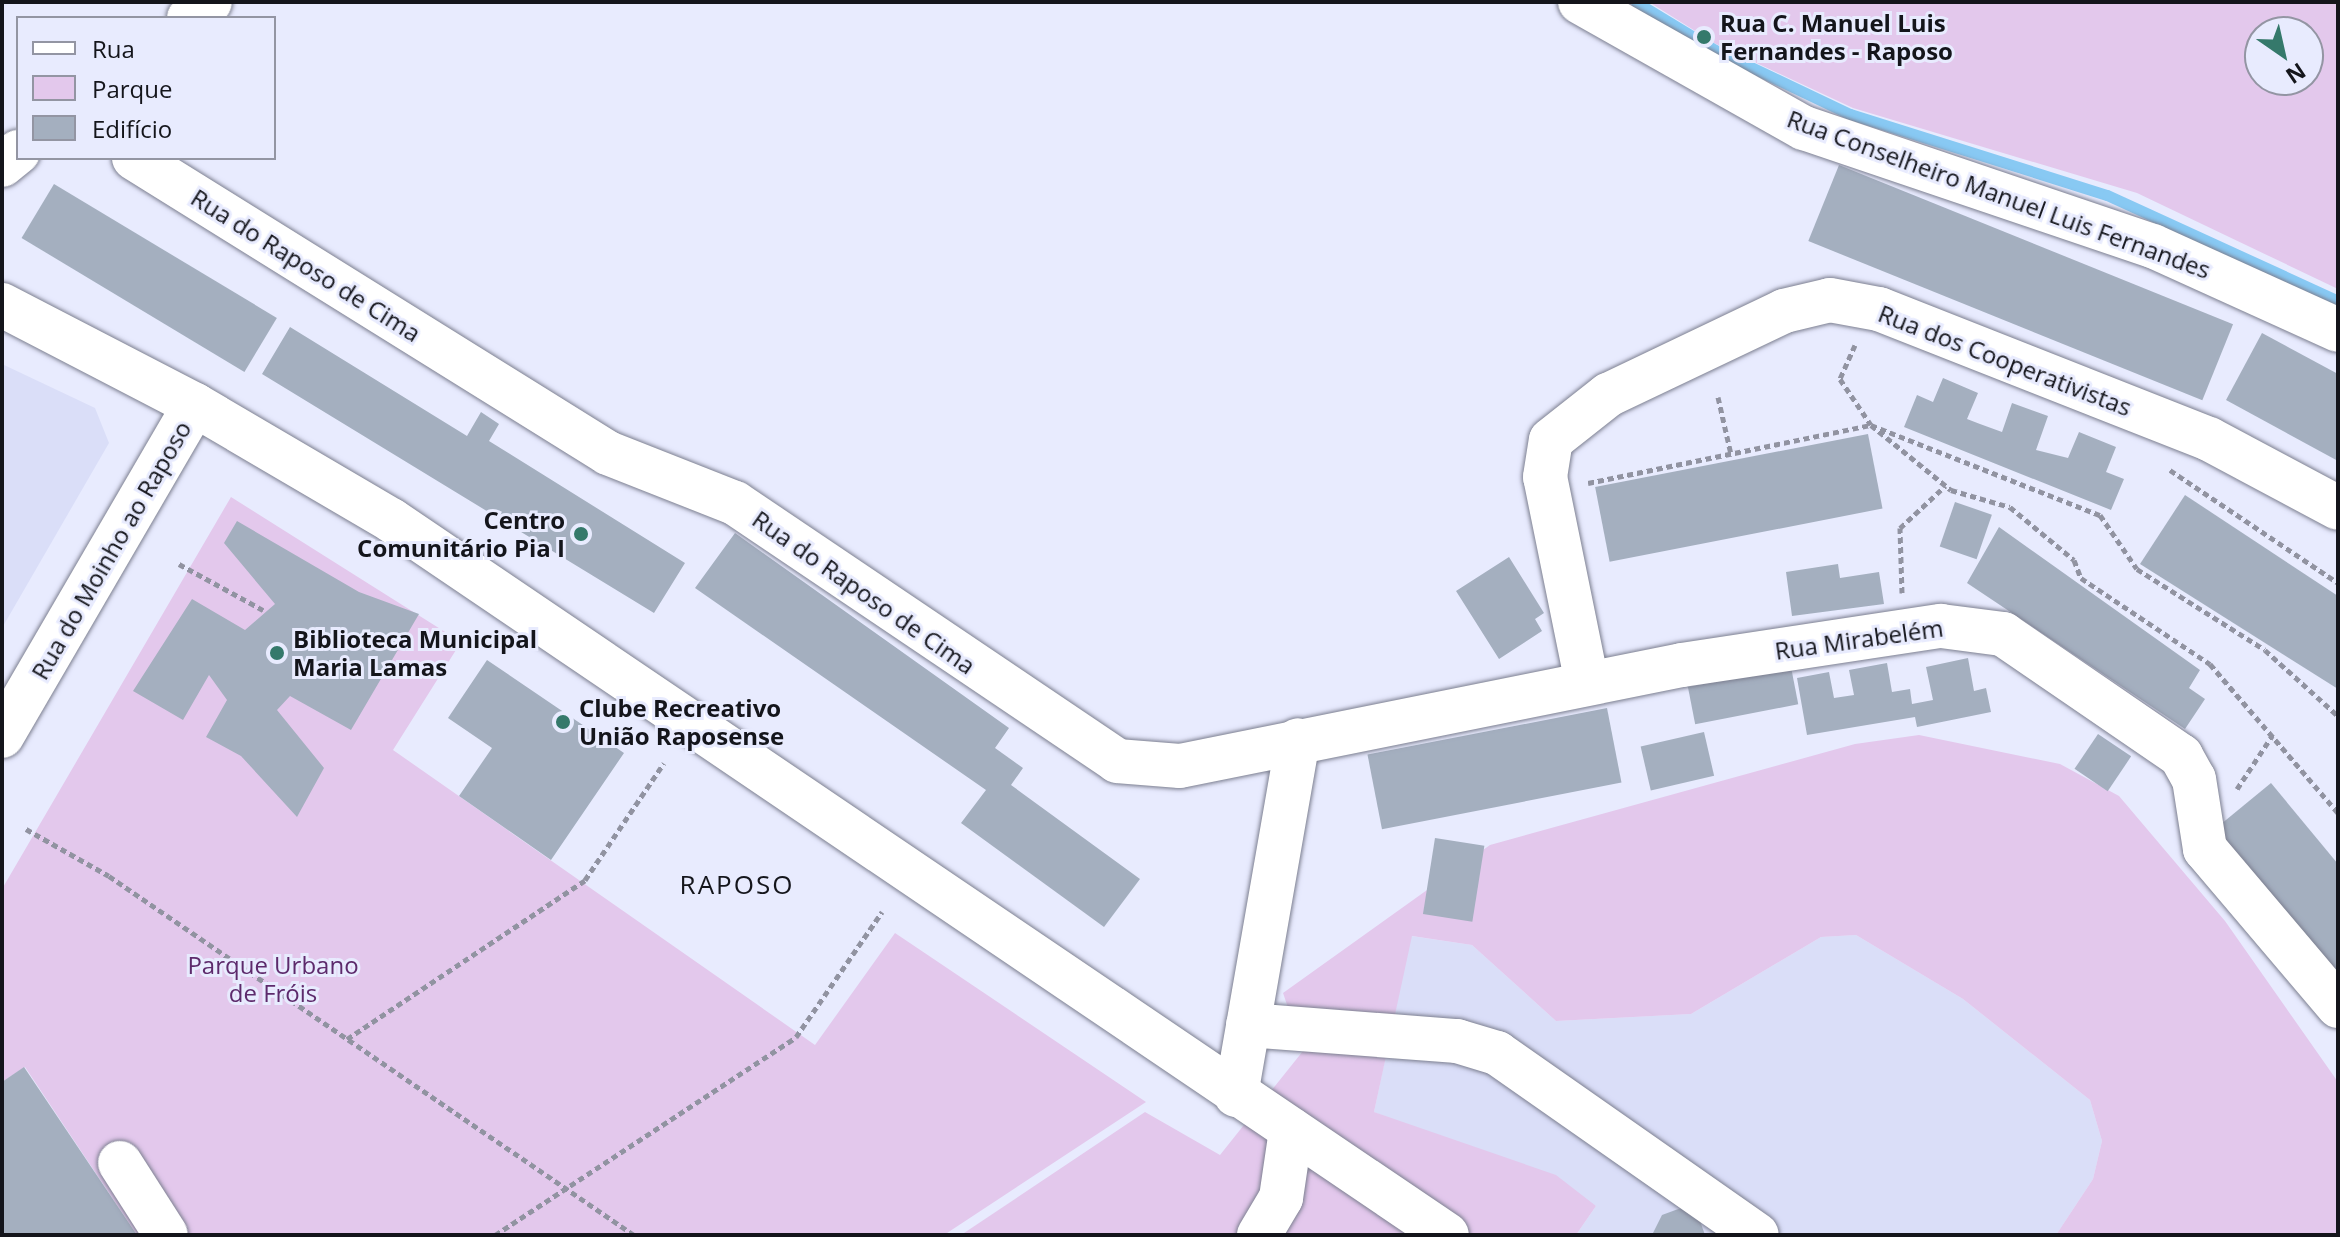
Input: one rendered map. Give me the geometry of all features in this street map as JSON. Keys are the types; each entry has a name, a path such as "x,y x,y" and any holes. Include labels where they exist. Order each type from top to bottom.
{"street":[{"path":"192,16 210,2"},
{"name":"Rua Conselheiro Manuel Luis Fernandes","path":"1580,2 1804,128 2153,246 2338,330"},
{"name":"Rua do Raposo de Cima","path":"137,160 608,453 735,503 1099,754 1159,768 1298,740"},
{"name":"Rua dos Cooperativistas","path":"1587,683 1548,492 1551,440 1608,395 1784,311 1830,300 1870,307 2209,439 2338,508"},
{"path":"2,305 195,405 441,553 1236,1095 1447,1235"},
{"name":"Rua do Moinho ao Raposo","path":"2,736 195,405"},
{"name":"Rua Mirabelém","path":"1298,740 1587,683 1907,631 1961,625 2003,634 2162,737 2194,779 2205,849 2338,1006"},
{"path":"1236,1095 1298,740"},
{"path":"1248,1025 1416,1036 1497,1053 1757,1235"},
{"path":"1259,1235 1281,1198 1291,1130"},
{"path":"120,1163 166,1235"}],"path":[{"path":"1870,307 1840,379 1871,425 1945,486 2010,507 2074,560 2081,578 2210,664 2338,813"},
{"path":"1718,397 1731,454"},
{"path":"1548,492 1871,425 2100,515 2137,569 2265,650 2338,716"},
{"path":"2155,462 2338,583"},
{"path":"1907,631 1900,528 1945,486"},
{"path":"179,564 263,610"},
{"path":"347,1039 585,880 664,763"},
{"path":"26,829 109,876 634,1235"},
{"path":"495,1235 796,1037 882,912"}],"shaded area":[{"path":"2,364 95,408 109,443 2,628"},
{"path":"1856,935 1963,999 2090,1100 2102,1141 2093,1179 2056,1235 1576,1235 1596,1206 1374,1112 1411,936 1472,945 1556,1021 1691,1014 1821,937"}],"green space":[{"path":"1649,2 2338,2 2338,289 2137,193 1853,108 1716,44"},
{"name":"Parque Urbano de Fróis","path":"231,497 461,642 393,750 815,1045 895,933 1146,1102 944,1235 137,1235 25,1067 2,1082 2,889"},
{"path":"1919,735 2060,764 2119,796 2225,921 2338,1082 2338,1235 2056,1235 2093,1179 2102,1141 2090,1100 1963,999 1856,935 1821,937 1691,1014 1556,1021 1472,945 1412,936 1374,1112 1556,1175 1596,1206 1576,1235 961,1235 1145,1112 1220,1155 1303,1051 1283,993 1490,845 1855,744"}],"building":[{"path":"1839,165 2233,324 2202,400 1808,241"},
{"path":"54,184 277,318 244,372 22,238"},
{"path":"290,327 467,436 481,412 499,424 489,441 685,563 654,613 262,374"},
{"path":"2262,333 2338,374 2338,461 2226,400"},
{"path":"1943,378 1978,393 1967,419 2002,432 2012,403 2048,416 2036,450 2068,458 2079,432 2116,447 2106,472 2124,479 2111,510 1904,427 1917,395 1933,402"},
{"path":"1868,434 1883,509 1610,562 1595,487"},
{"path":"2185,495 2338,596 2338,689 2140,564"},
{"path":"1955,502 1992,515 1977,559 1940,546"},
{"name":"Biblioteca Municipal Maria Lamas","path":"237,521 359,592 419,614 351,730 290,696 277,710 324,768 297,817 241,756 206,737 227,700 209,675 183,720 133,691 192,599 245,630 275,604 224,543"},
{"path":"1999,527 2200,670 2189,688 2205,699 2185,729 1967,583"},
{"path":"735,533 1009,728 995,748 1023,768 1011,785 1140,879 1104,927 961,823 986,790 695,588"},
{"path":"1509,557 1544,613 1535,619 1542,631 1499,659 1456,591"},
{"path":"1838,564 1840,578 1879,572 1884,604 1792,616 1786,572"},
{"path":"1968,658 1974,691 1986,688 1991,712 1917,727 1915,717 1807,735 1797,678 1829,672 1834,698 1854,695 1849,670 1887,663 1892,692 1910,689 1912,704 1933,700 1926,667"},
{"path":"487,660 624,753 551,860 459,796 492,748 448,718"},
{"path":"1791,667 1798,704 1695,724 1688,687"},
{"path":"1607,708 1622,783 1382,829 1367,755"},
{"path":"1704,732 1714,776 1651,790 1641,747"},
{"path":"2098,734 2131,756 2108,791 2075,769"},
{"path":"2271,783 2338,864 2338,976 2215,829"},
{"path":"1435,838 1484,846 1472,922 1423,914"},
{"path":"24,1067 137,1235 2,1235 2,1082"},
{"path":"1681,1208 1699,1218 1705,1235 1652,1235 1662,1215"}],"waterway":[{"path":"1636,2 1715,50 1850,114 2107,195 2338,301"}],"place":[{"name":"Rua C. Manuel Luis Fernandes - Raposo","path":"1704,37"},
{"name":"Centro Comunitário Pia I","path":"581,534"},
{"name":"Biblioteca Municipal Maria Lamas","path":"277,653"},
{"name":"Clube Recreativo União Raposense","path":"563,722"}],"district":[{"name":"RAPOSO","path":"737,885"}]}
